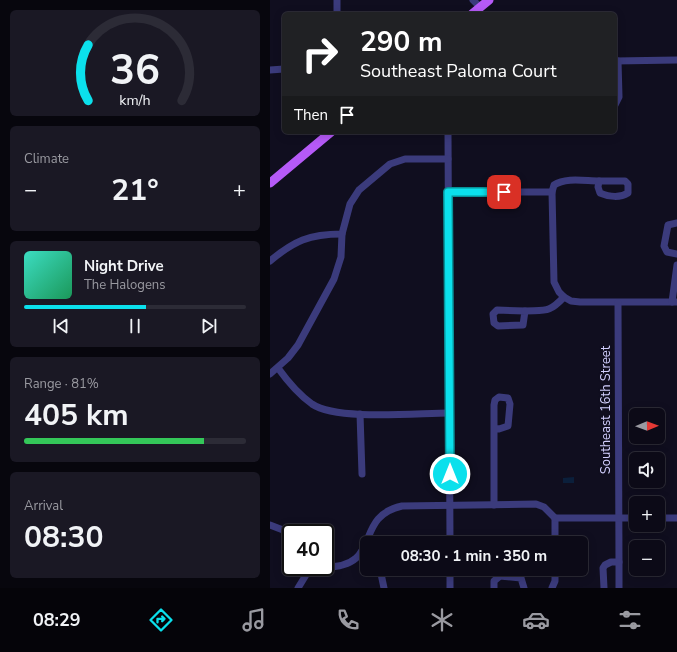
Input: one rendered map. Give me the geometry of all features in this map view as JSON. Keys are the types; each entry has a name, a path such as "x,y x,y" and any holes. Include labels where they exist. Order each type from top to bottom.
{"main road":[{"path":"474,12 489,0"},
{"path":"270,183 329,134"}],"street":[{"path":"337,0 337,12"},
{"path":"473,0 480,7"},
{"path":"617,101 619,97 617,61 677,60"},
{"path":"270,70 282,69"},
{"path":"448,134 450,536"},
{"path":"270,374 288,358 298,344 334,279 341,257 342,234 350,204 359,190 390,164 405,159 448,159"},
{"path":"599,181 559,182 554,185 552,192 554,282 559,292 571,301 580,302 674,302 677,265"},
{"path":"448,192 552,192"},
{"path":"677,223 668,225 664,246 667,252 677,254"},
{"path":"270,261 296,241 311,236 342,234"},
{"path":"525,311 550,310 555,308 564,297"},
{"name":"Southeast 16th Street","path":"618,303 619,588"},
{"path":"278,368 296,391 313,405 333,412 360,414 450,413"},
{"path":"360,414 362,474"},
{"path":"494,428 494,505"},
{"path":"370,536 373,526 386,512 395,507 409,505 536,504 544,507 555,518 629,518"},
{"path":"555,518 555,536"},
{"path":"665,518 677,518"},
{"path":"270,525 282,530"},
{"path":"334,566 349,564 360,557"},
{"path":"604,588 603,568 605,564 619,562"},
{"path":"298,588 304,576"},
{"path":"381,576 384,588"},
{"path":"450,576 450,588"},
{"path":"494,588 494,581 500,576 521,578 524,588"},
{"path":"552,588 555,581 555,576"}],"water":[{"path":"574,477 574,483 563,483 563,478"}],"route":[{"path":"450,474 448,192 504,192"}]}
